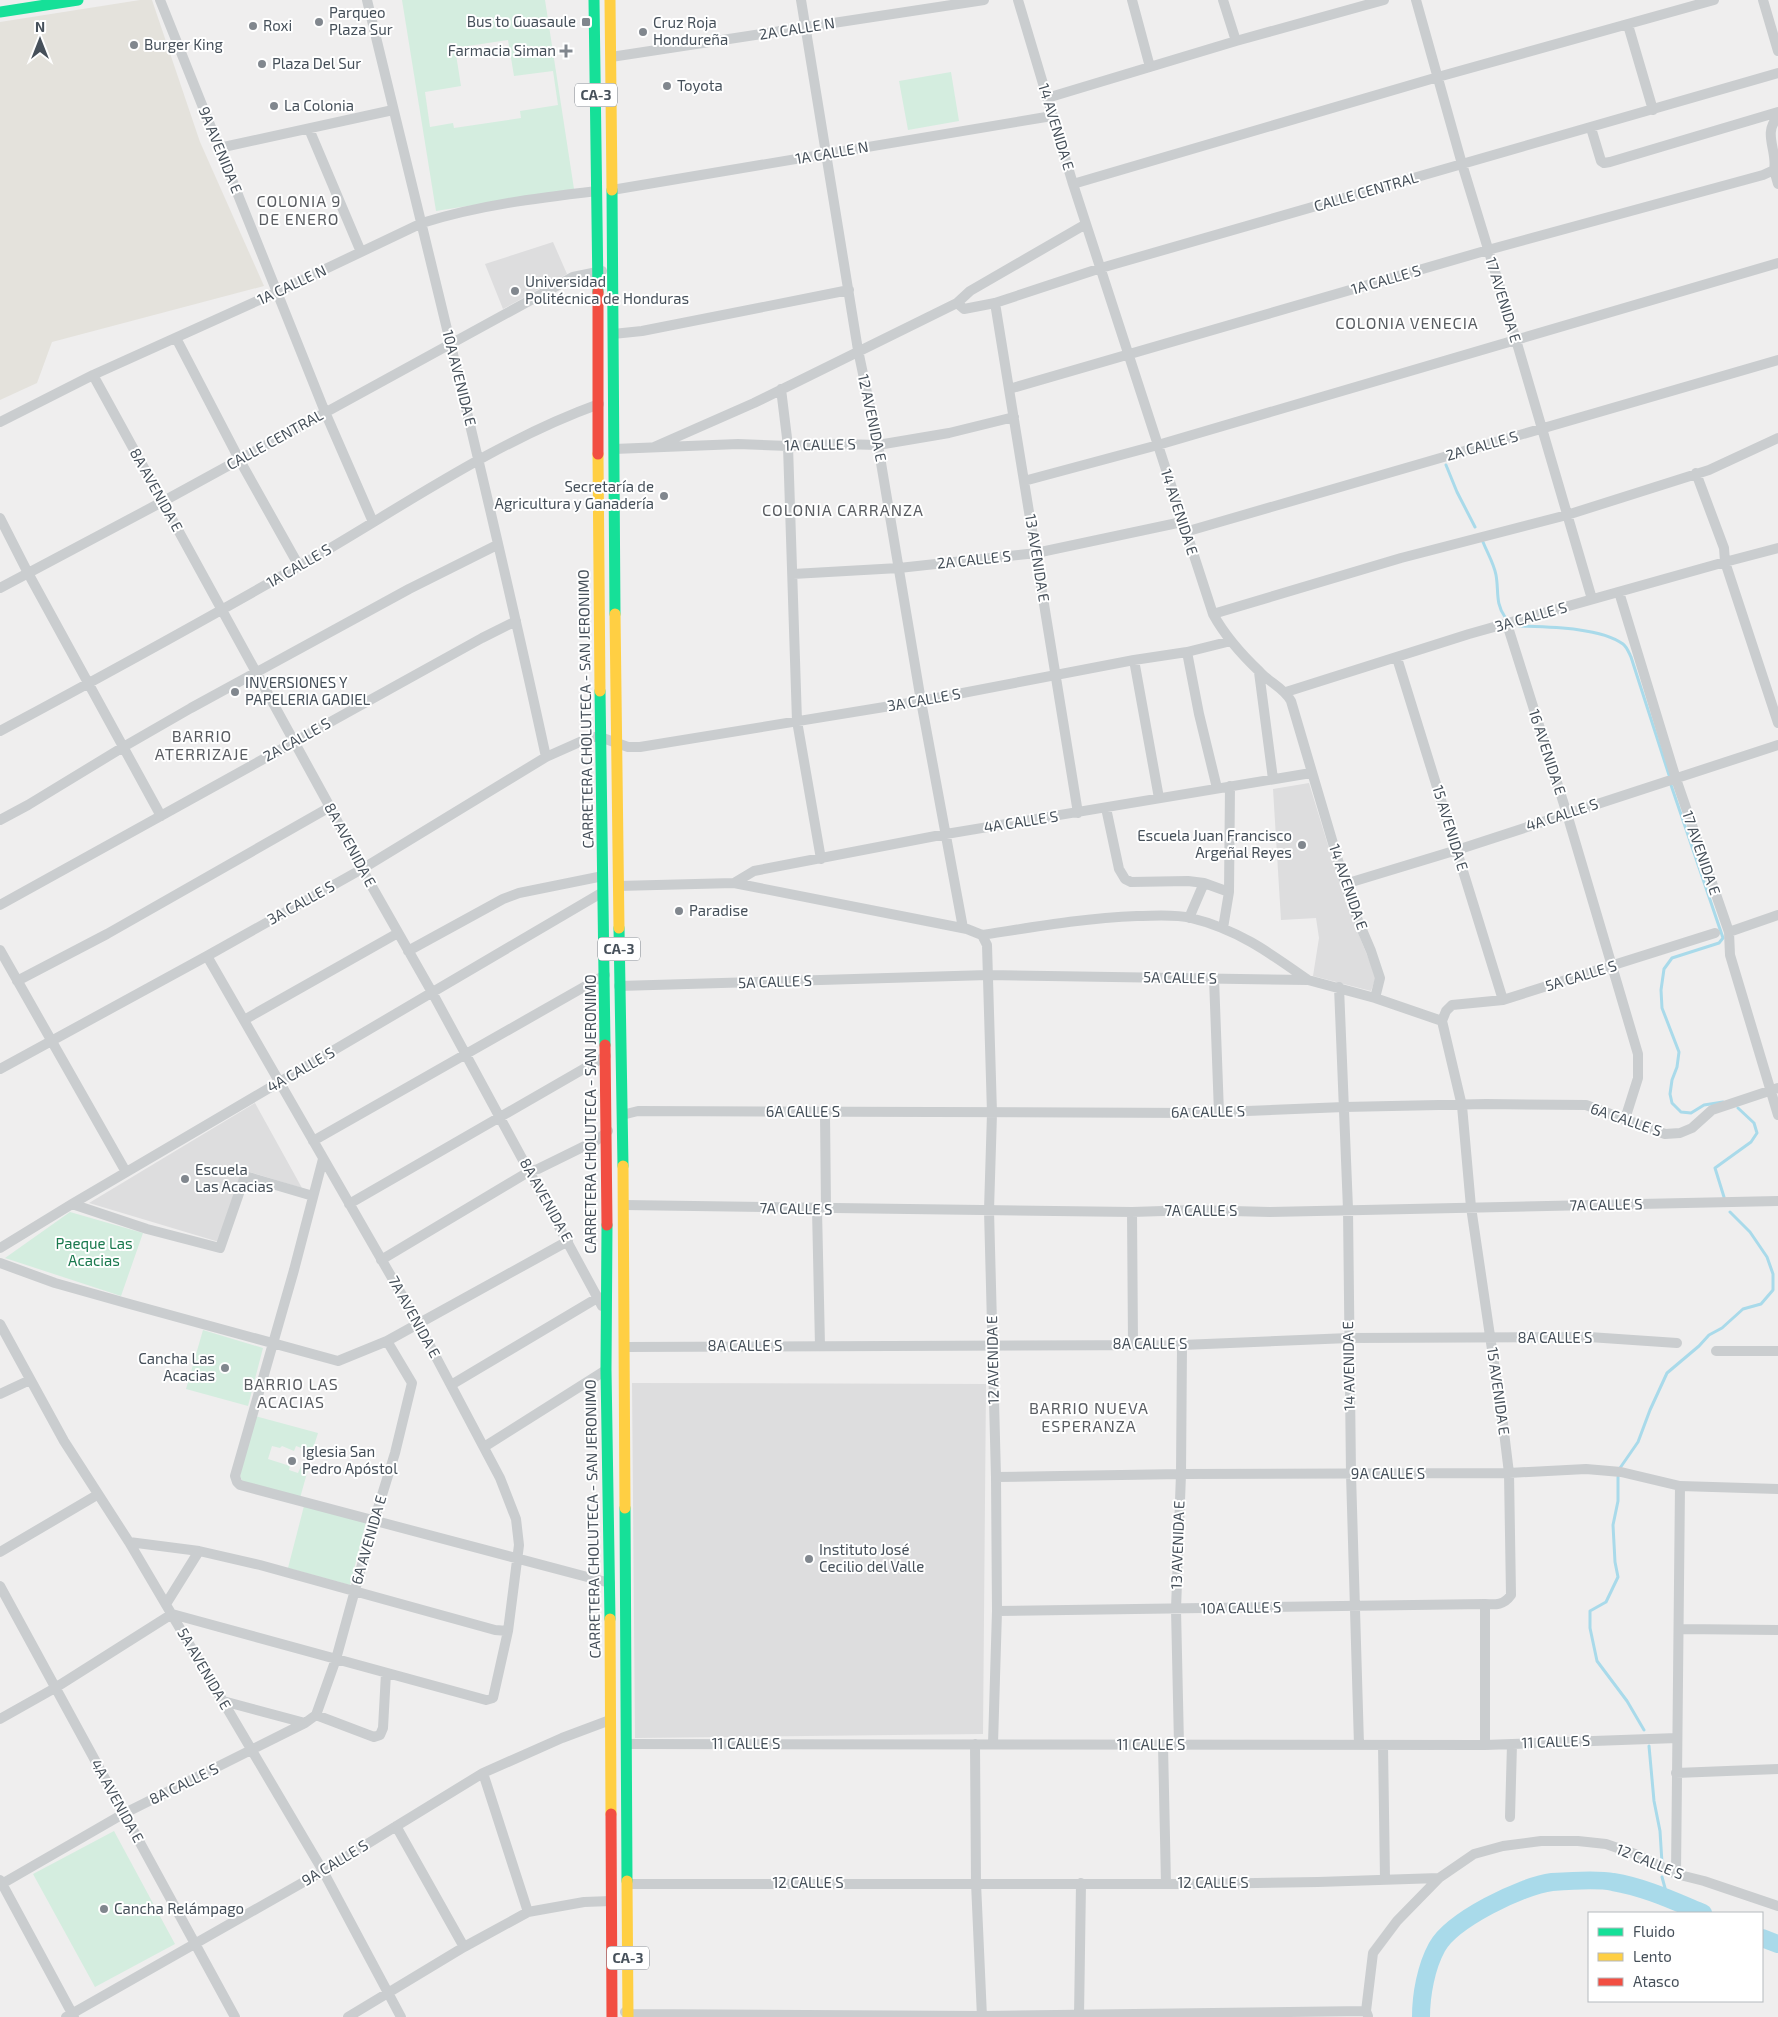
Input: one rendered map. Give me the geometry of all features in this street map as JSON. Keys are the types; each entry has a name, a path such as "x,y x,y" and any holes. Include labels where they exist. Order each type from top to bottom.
{"highway":[{"path":"0,12 78,0"},
{"name":"CARRETERA CHOLUTECA - SAN JERONIMO","path":"594,0 598,271 600,737 607,1132 606,1370 610,1583 612,2017"},
{"name":"CARRETERA CHOLUTECA - SAN JERONIMO","path":"610,0 616,743 624,1206 628,2015"}],"street":[{"name":"9A AVENIDA E","path":"160,0 325,412 373,522"},
{"name":"10A AVENIDA E","path":"366,0 479,459 546,757"},
{"name":"12 AVENIDA E","path":"801,0 858,350 878,445 921,701 963,928"},
{"name":"2A CALLE N","path":"611,57 984,0"},
{"name":"14 AVENIDA E","path":"1018,0 1073,184 1213,614 1223,632 1231,641 1273,685 1286,692 1291,701 1311,773 1346,884 1380,978 1375,998"},
{"path":"1132,0 1150,67"},
{"path":"1223,0 1236,41"},
{"path":"1047,98 1236,41 1384,0"},
{"name":"17 AVENIDA E","path":"1416,0 1462,164 1592,599"},
{"path":"1073,184 1438,77 1714,0"},
{"path":"1763,0 1778,51"},
{"path":"1628,25 1653,110"},
{"name":"CALLE CENTRAL","path":"957,303 964,309 995,303 1101,268 1778,73"},
{"path":"219,148 393,110"},
{"path":"1591,128 1601,160 1604,163 1778,112"},
{"name":"1A CALLE N","path":"612,190 1052,116"},
{"path":"1778,117 1771,126 1770,131 1776,161 1774,170 1778,184"},
{"path":"309,129 361,252"},
{"name":"1A CALLE S","path":"1009,389 1488,250 1764,175 1774,170"},
{"name":"1A CALLE N","path":"0,422 93,375 278,292 422,223 446,215 521,200 597,191"},
{"path":"654,447 781,389 957,303 970,291 1086,224"},
{"path":"1024,480 1158,445 1778,263"},
{"name":"CALLE CENTRAL","path":"0,588 162,502 573,277 612,270"},
{"path":"613,334 642,332 848,290"},
{"name":"13 AVENIDA E","path":"995,303 1078,812"},
{"path":"176,338 239,459 299,566"},
{"name":"2A CALLE S","path":"793,574 899,568 1036,553 1184,527 1542,428 1778,360"},
{"name":"8A AVENIDA E","path":"93,375 330,807 362,869 433,994 599,1297 607,1316"},
{"path":"781,389 788,446 797,721 821,859"},
{"name":"1A CALLE S","path":"0,730 222,611 479,459 570,414 599,404"},
{"name":"1A CALLE S","path":"614,449 738,444 788,446 878,445 950,433 1014,417"},
{"path":"1213,614 1410,556 1567,514 1709,470 1778,438"},
{"path":"1696,473 1724,548 1724,562 1778,723"},
{"path":"0,518 28,573 162,816"},
{"path":"0,820 28,806 125,746 256,673 409,590 497,545"},
{"name":"3A CALLE S","path":"1286,692 1506,624 1778,548"},
{"name":"17 AVENIDA E","path":"1619,592 1676,779 1729,932 1730,955 1774,1089 1778,1115"},
{"name":"2A CALLE S","path":"0,905 482,638 516,621"},
{"name":"16 AVENIDA E","path":"1506,624 1567,814 1638,1054 1638,1078 1625,1120"},
{"name":"3A CALLE S","path":"0,1069 362,869 546,757 582,740 600,737 628,746 640,746 921,701 1134,660 1187,652 1231,641"},
{"path":"1187,652 1199,714 1217,788"},
{"name":"15 AVENIDA E","path":"1397,658 1503,1000"},
{"path":"1134,660 1159,798"},
{"path":"1259,672 1273,779"},
{"name":"4A CALLE S","path":"1346,884 1457,850 1778,745"},
{"name":"4A CALLE S","path":"734,883 754,871 946,834 1311,773"},
{"path":"1223,928 1229,892 1230,786"},
{"path":"17,981 107,934 330,807"},
{"path":"1106,808 1120,870 1125,879 1131,882 1188,881 1204,883 1229,892"},
{"path":"408,951 503,899 519,893 603,876"},
{"name":"4A CALLE S","path":"618,886 734,883 963,928 982,935"},
{"path":"1189,918 1204,883"},
{"name":"4A CALLE S","path":"0,1248 603,892"},
{"path":"982,935 1100,918 1160,915 1189,918 1223,928 1263,948 1308,980"},
{"path":"1729,932 1778,915"},
{"name":"5A CALLE S","path":"619,986 988,975 1308,980 1375,998 1442,1021 1446,1011 1452,1005 1503,1000 1715,932"},
{"path":"244,1020 398,934"},
{"name":"12 AVENIDA E","path":"982,935 987,945 992,1113 989,1210 996,1477 997,1612 993,1744"},
{"path":"0,950 126,1172"},
{"name":"7A AVENIDA E","path":"207,956 418,1323 500,1478 516,1519 519,1546 508,1631 493,1698 486,1700 386,1673"},
{"path":"313,1141 605,975"},
{"path":"1214,978 1219,1113"},
{"name":"14 AVENIDA E","path":"1339,987 1348,1209 1351,1474 1359,1745"},
{"name":"15 AVENIDA E","path":"1442,1021 1454,1063 1462,1106 1471,1207 1509,1473 1511,1595 1507,1600 1497,1605 1484,1604"},
{"path":"349,1204 606,1056"},
{"name":"6A CALLE S","path":"382,1260 530,1171 538,1169 597,1140 622,1120 638,1111 1219,1113 1344,1107 1586,1105 1665,1134 1680,1133 1692,1128 1712,1110 1774,1089"},
{"path":"820,1346 822,1210 826,1113"},
{"path":"323,1159 235,1476 237,1482 240,1485 610,1583"},
{"path":"72,1204 147,1229 220,1248 245,1176 313,1196"},
{"name":"7A CALLE S","path":"624,1206 822,1210 1132,1212 1194,1210 1270,1212 1778,1201"},
{"path":"1132,1212 1133,1344"},
{"path":"0,1263 55,1282 338,1361 386,1341 568,1241"},
{"path":"451,1385 599,1297"},
{"name":"5A AVENIDA E","path":"0,1324 30,1380 97,1495 129,1542 323,1871 402,2017"},
{"name":"8A CALLE S","path":"624,1347 1182,1345 1349,1338 1589,1337 1677,1343"},
{"name":"6A AVENIDA E","path":"316,1715 336,1659 395,1453 412,1383 386,1341"},
{"name":"13 AVENIDA E","path":"1179,1745 1176,1609 1181,1474 1182,1345"},
{"path":"1716,1351 1778,1351"},
{"path":"484,1447 606,1370"},
{"path":"0,1394 30,1380"},
{"name":"9A CALLE S","path":"996,1477 1181,1474 1509,1473 1586,1469 1621,1472 1680,1486 1778,1488"},
{"path":"1676,1874 1680,1486"},
{"path":"0,1552 97,1495"},
{"path":"129,1542 199,1551 260,1565 495,1630 508,1631"},
{"path":"166,1604 199,1551"},
{"name":"4A AVENIDA E","path":"0,1586 235,2017"},
{"path":"1484,1604 1484,1745"},
{"name":"10A CALLE S","path":"997,1612 1484,1604"},
{"path":"0,1719 55,1688 172,1614 386,1673 383,1728 380,1735 374,1737 316,1715"},
{"path":"1680,1629 1778,1630"},
{"path":"223,1702 305,1724"},
{"name":"8A CALLE S","path":"1,1883 123,1814 305,1724 316,1715"},
{"name":"9A CALLE S","path":"71,2016 323,1871 484,1773 562,1738 610,1720"},
{"name":"11 CALLE S","path":"626,1744 1484,1745 1677,1738"},
{"path":"975,1744 976,1883 982,2016"},
{"path":"1510,1816 1512,1744"},
{"path":"1162,1745 1166,1884"},
{"path":"1384,1745 1385,1879"},
{"path":"1676,1773 1778,1769"},
{"path":"484,1773 528,1912"},
{"path":"396,1826 464,1947"},
{"name":"12 CALLE S","path":"627,1884 1166,1884 1439,1878 1474,1854 1503,1846 1541,1841 1578,1841 1606,1844 1638,1855 1676,1874 1704,1881 1778,1906"},
{"path":"612,2004 628,2015 1170,2016 1367,2014 1373,1953 1397,1922 1439,1878"},
{"path":"1,1883 71,2016"},
{"path":"1079,2016 1082,1883"},
{"path":"348,2017 464,1947 528,1912 584,1902 611,1901"}],"shaded area":[{"path":"140,0 152,0 200,142 264,286 52,342 37,383 0,400 0,22"},
{"name":"Universidad Politécnica de Honduras","path":"553,242 567,274 503,309 485,264"},
{"name":"Escuela Juan Francisco Argeñal Reyes","path":"1309,783 1345,901 1376,977 1371,991 1313,976 1319,938 1316,918 1281,920 1273,789"},
{"name":"Escuela Las Acacias","path":"255,1103 302,1188 243,1170 219,1242 89,1203"},
{"name":"Instituto José Cecilio del Valle","path":"632,1383 986,1384 983,1734 635,1738"}],"green space":[{"path":"402,0 545,0 574,189 436,211","holes":["508,40 514,76 553,71 558,105 520,111 521,118 454,128 453,123 430,127 425,92 461,86 455,48"]},
{"path":"951,72 959,121 908,130 899,81"},
{"name":"Paeque Las Acacias","path":"70,1212 143,1233 121,1296 5,1258"},
{"name":"Cancha Las Acacias","path":"203,1330 263,1348 248,1406 186,1389"},
{"path":"255,1416 318,1433 312,1452 296,1446 294,1451 282,1446 280,1448 272,1446 268,1459 290,1466 289,1470 298,1473 302,1464 309,1466 300,1498 243,1482 240,1476"},
{"path":"304,1506 366,1522 350,1585 288,1568"},
{"name":"Cancha Relámpago","path":"114,1831 175,1944 95,1987 33,1874"}],"waterway":[{"path":"1446,465 1475,527"},
{"path":"1483,542 1495,571 1500,607 1505,617"},
{"path":"1519,626 1587,631 1613,638 1624,645 1631,657 1669,775"},
{"path":"1671,785 1723,938 1719,943 1672,958 1664,969 1661,990 1662,1008 1679,1052 1670,1094 1672,1103 1681,1112 1691,1113 1704,1105 1723,1102"},
{"path":"1724,1197 1715,1168 1751,1142 1757,1133 1754,1123 1738,1108"},
{"path":"1620,1468 1638,1442 1667,1373 1709,1335 1722,1328 1743,1309 1761,1304 1773,1290 1773,1274 1767,1257 1750,1232 1730,1212"},
{"path":"1618,1477 1618,1501 1613,1525 1615,1562 1618,1577 1606,1602 1590,1611 1590,1628 1597,1661 1627,1701 1644,1730"},
{"path":"1649,1746 1654,1801 1660,1831 1662,1863"},
{"path":"1662,1877 1668,1899"},
{"path":"1421,2017 1423,1990 1427,1972 1437,1947 1445,1937 1457,1926 1488,1906 1523,1890 1552,1882 1607,1881 1647,1891 1701,1912"},
{"path":"1763,1938 1778,1944"}],"traffic: fast":[{"path":"0,12 78,0"},
{"path":"594,0 598,292"},
{"path":"612,190 615,614"},
{"path":"600,691 605,1045"},
{"path":"619,928 623,1166"},
{"path":"607,1225 606,1370 610,1619"},
{"path":"625,1508 627,1881"}],"traffic: slow":[{"path":"610,0 612,190"},
{"path":"598,454 600,691"},
{"path":"615,614 619,928"},
{"path":"623,1166 625,1508"},
{"path":"610,1619 611,1814"},
{"path":"627,1881 628,2017"}],"traffic: jam":[{"path":"598,292 598,454"},
{"path":"605,1045 607,1225"},
{"path":"611,1814 612,2017"}],"place":[{"name":"Parqueo Plaza Sur","path":"319,22"},
{"name":"Bus to Guasaule","path":"586,22"},
{"name":"Roxi","path":"253,26"},
{"name":"Cruz Roja Hondureña","path":"643,32"},
{"name":"Burger King","path":"134,45"},
{"name":"Farmacia Siman","path":"566,51"},
{"name":"Plaza Del Sur","path":"262,64"},
{"name":"Toyota","path":"667,86"},
{"name":"La Colonia","path":"274,106"},
{"name":"Universidad Politécnica de Honduras","path":"515,291"},
{"name":"Secretaría de Agricultura y Ganadería","path":"664,496"},
{"name":"INVERSIONES Y PAPELERIA GADIEL","path":"235,692"},
{"name":"Escuela Juan Francisco Argeñal Reyes","path":"1302,845"},
{"name":"Paradise","path":"679,911"},
{"name":"Escuela Las Acacias","path":"185,1179"},
{"name":"Cancha Las Acacias","path":"225,1368"},
{"name":"Iglesia San Pedro Apóstol","path":"292,1461"},
{"name":"Instituto José Cecilio del Valle","path":"809,1559"},
{"name":"Cancha Relámpago","path":"104,1909"}],"district":[{"name":"COLONIA 9 DE ENERO","path":"299,210"},
{"name":"COLONIA VENECIA","path":"1407,323"},
{"name":"COLONIA CARRANZA","path":"843,510"},
{"name":"BARRIO ATERRIZAJE","path":"202,745"},
{"name":"BARRIO LAS ACACIAS","path":"291,1393"},
{"name":"BARRIO NUEVA ESPERANZA","path":"1089,1417"}]}
